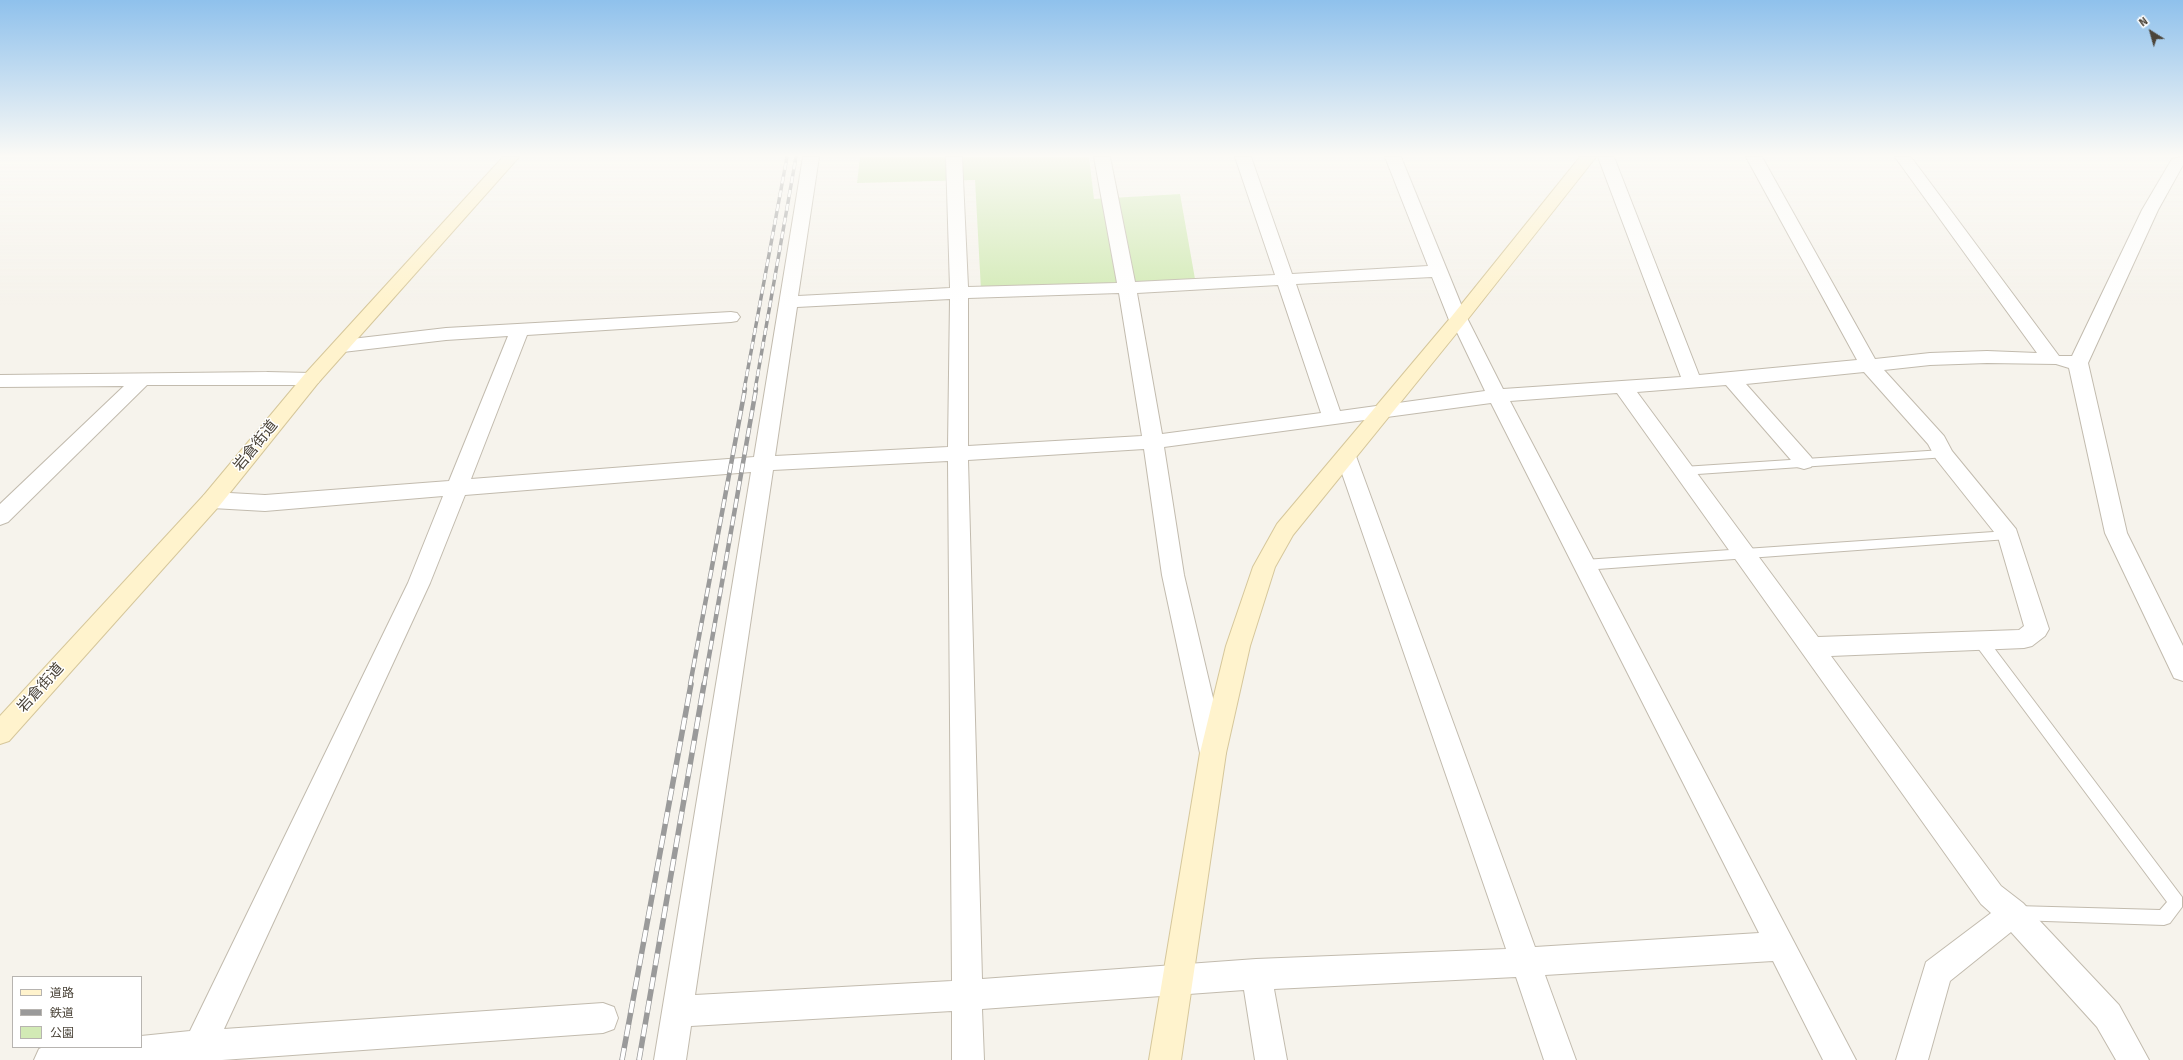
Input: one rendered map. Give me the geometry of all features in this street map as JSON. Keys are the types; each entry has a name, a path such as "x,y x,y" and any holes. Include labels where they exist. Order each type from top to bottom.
{"street":[{"name":"岩倉街道","path":"0,733 212,500 311,379 343,346 467,206"},
{"path":"670,1060 803,206"},
{"path":"956,206 959,293 958,454 968,1060"},
{"path":"1111,206 1141,362 1173,575 1213,753"},
{"path":"1261,206 1333,418"},
{"path":"1413,206 1438,271 1459,319 1497,396 1840,1060"},
{"path":"1165,1060 1213,753 1238,646 1264,567 1285,530 1459,319 1549,206"},
{"path":"1625,206 1692,381"},
{"path":"1781,206 1869,365 1937,441 1943,454 2008,535 2037,630 2024,639 1812,647"},
{"path":"1939,206 2051,359"},
{"path":"2152,206 2078,363 2116,533 2183,671"},
{"path":"788,302 959,293 1126,288 1438,271"},
{"path":"343,346 446,334 519,331 730,317"},
{"path":"196,1053 419,582 519,331"},
{"path":"212,500 265,503 824,459 958,454 1152,442 1381,413 1497,396 1731,379 1930,359 1987,357 2051,359 2078,363"},
{"path":"0,381 267,378 311,379"},
{"path":"0,517 142,379"},
{"path":"1731,379 1804,462"},
{"path":"1622,386 1742,554 1812,647 1991,895 2013,913 2108,1016 2133,1060"},
{"path":"1346,456 1560,1060"},
{"path":"1914,1058 1937,972 2013,913"},
{"path":"678,1011 967,995 1256,974 1526,962 1780,946"},
{"path":"1256,974 1271,1060"},
{"path":"50,1060 196,1053 603,1018"}],"lane":[{"path":"1683,471 1943,454"},
{"path":"1584,565 2008,535"},
{"path":"1980,640 2176,902 2164,918 2013,913"}],"green space":[{"path":"976,206 1182,206 1195,279 981,290"}],"railway":[{"path":"744,390 778,206"},
{"path":"755,390 787,206"},
{"path":"690,685 745,389"},
{"path":"704,685 756,389"},
{"path":"622,1060 691,684"},
{"path":"639,1060 704,684"}]}
